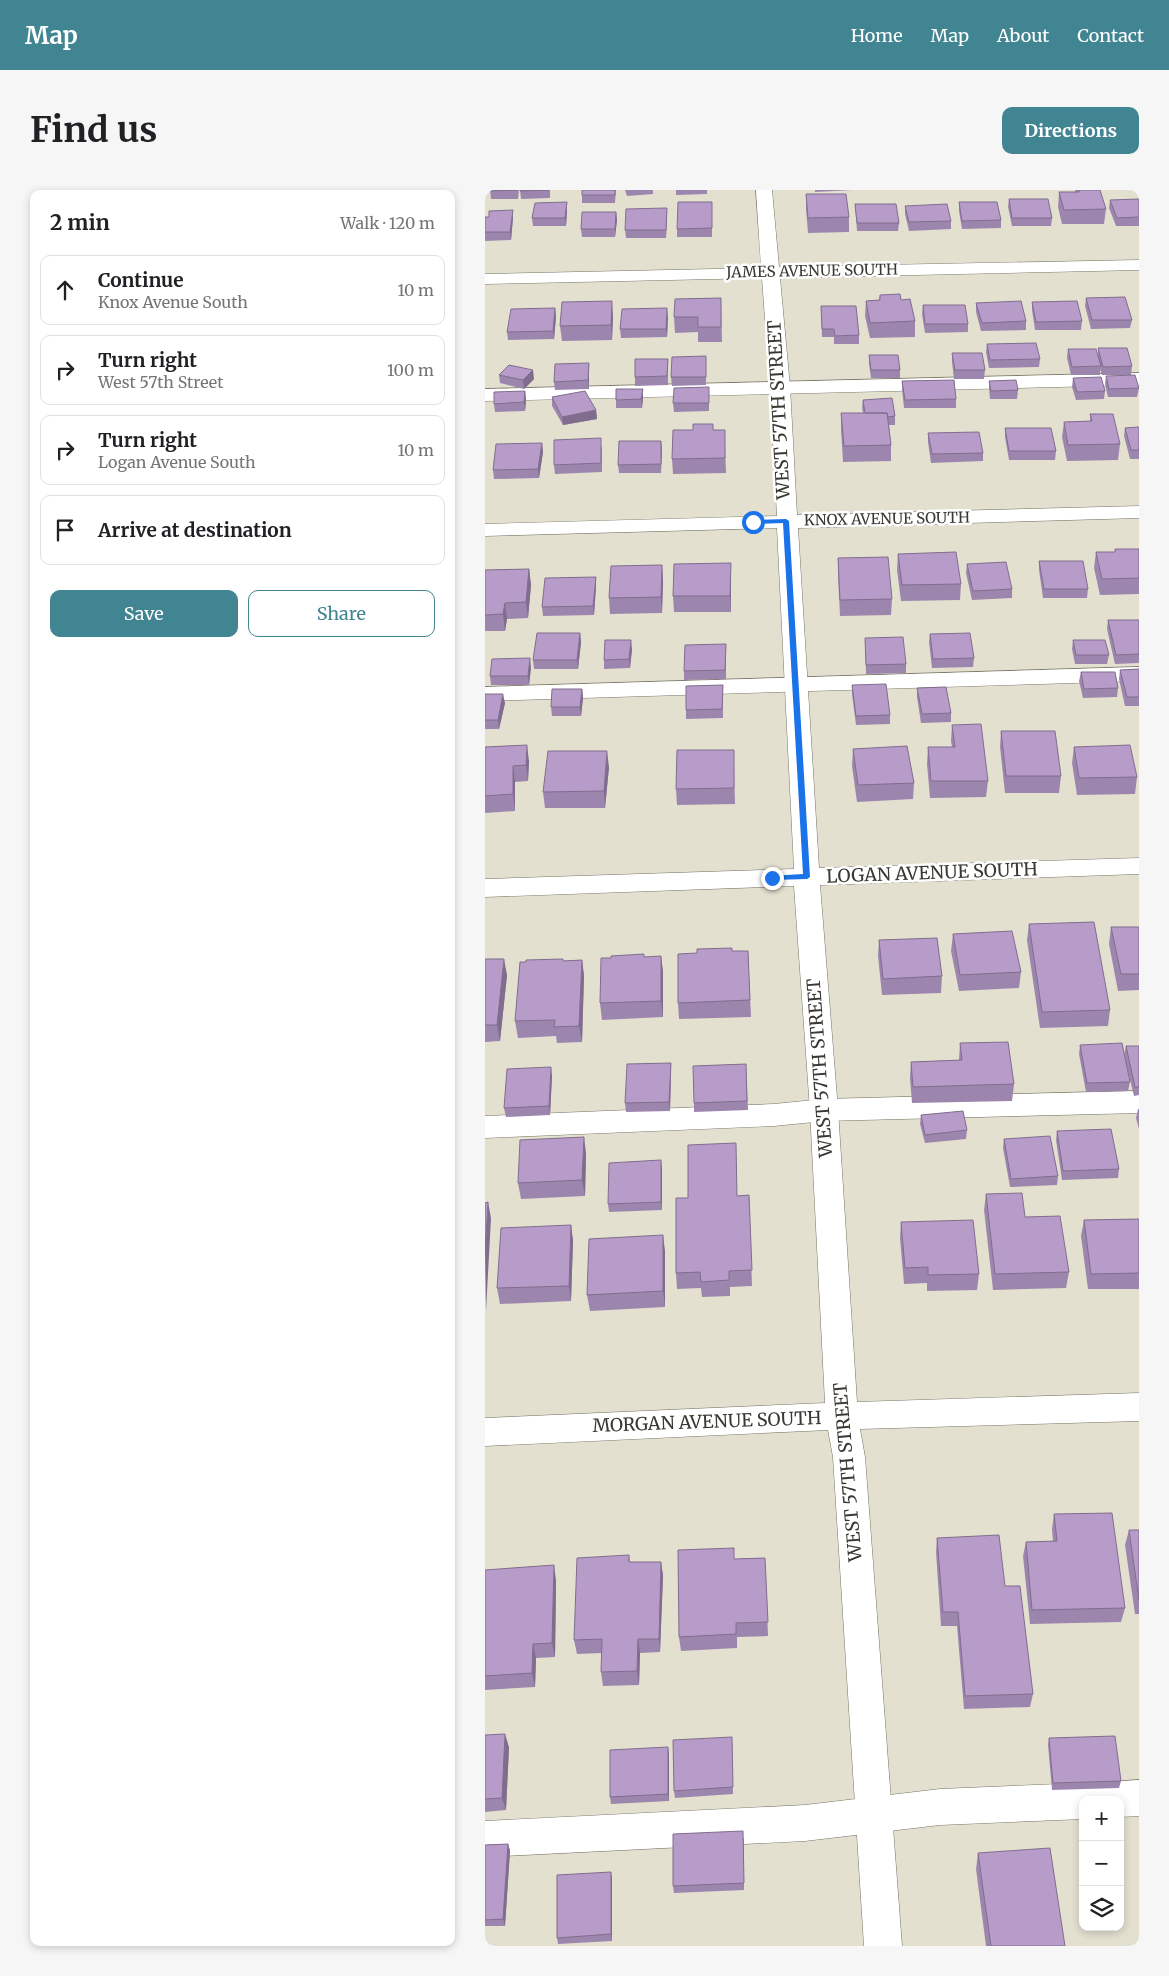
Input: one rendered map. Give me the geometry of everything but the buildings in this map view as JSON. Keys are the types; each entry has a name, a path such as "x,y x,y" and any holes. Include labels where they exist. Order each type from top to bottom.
{"street":[{"name":"WEST 57TH STREET","path":"764,190 780,387 807,877 824,1110 842,1417 849,1457 883,1946"},
{"name":"JAMES AVENUE SOUTH","path":"485,280 1139,264"},
{"path":"485,395 1139,379"},
{"name":"KNOX AVENUE SOUTH","path":"485,530 1139,512"},
{"path":"485,694 1139,674"},
{"name":"LOGAN AVENUE SOUTH","path":"485,888 1139,866"},
{"path":"485,1127 774,1115 824,1110 1139,1102"},
{"name":"MORGAN AVENUE SOUTH","path":"485,1432 1139,1407"},
{"path":"1124,1799 1139,1798"},
{"path":"485,1838 805,1823 940,1807 1079,1801"}],"route":[{"path":"753,522 786,521 807,877 772,878"}]}
